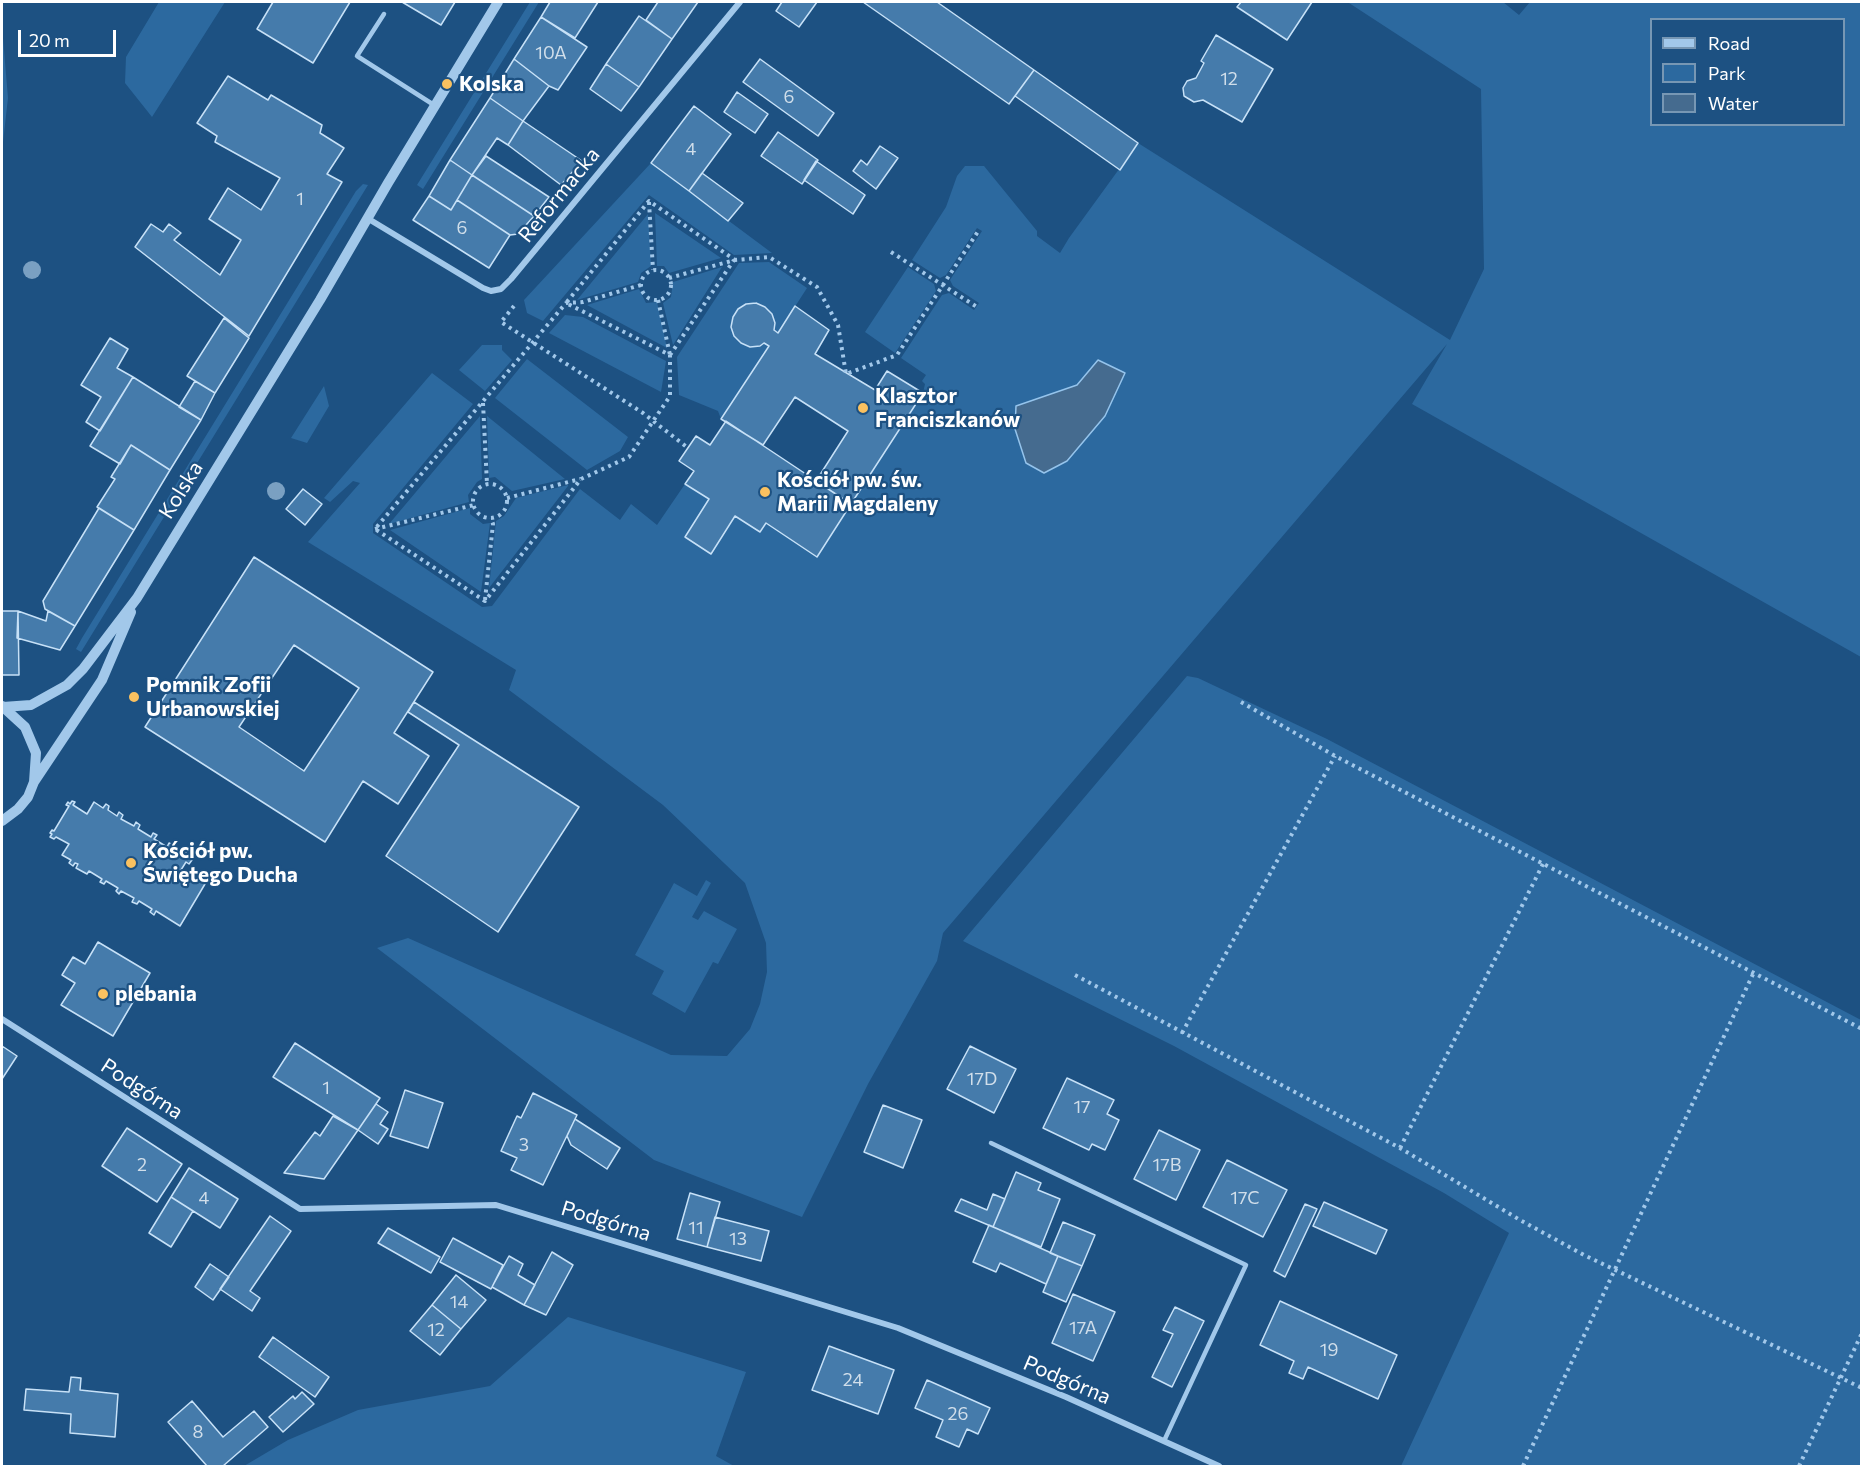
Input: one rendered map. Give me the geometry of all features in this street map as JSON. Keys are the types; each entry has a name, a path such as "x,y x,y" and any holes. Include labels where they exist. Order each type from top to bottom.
{"street":[{"name":"Kolska","path":"2,707 31,705 67,685 83,669 137,598 320,300 434,105 498,2"},
{"name":"Reformacka","path":"367,218 483,288 491,291 501,289 517,273 740,2"},
{"name":"Kolska","path":"18,809 28,797 34,782 102,680 137,598"},
{"path":"2,707 25,726 36,753 34,782"},
{"path":"2,821 18,809"},
{"path":"2,829 18,809"},
{"name":"Podgórna","path":"2,1019 300,1209 496,1206 898,1328 1066,1397 1219,1467"}],"lane":[{"path":"384,14 357,56 434,105"},
{"path":"991,1143 1246,1265 1164,1441"}],"path":[{"path":"649,201 735,260"},
{"path":"649,201 653,270"},
{"path":"375,529 649,201"},
{"path":"669,278 735,260 769,257 817,287 838,325 846,374 897,355 979,230"},
{"path":"891,252 977,307"},
{"path":"670,355 735,260"},
{"path":"653,270 662,272 669,278 669,292 666,296 653,300 644,295 641,285 645,276 653,270"},
{"path":"566,303 583,302 641,285"},
{"path":"507,498 581,479 628,457 670,396 670,355 658,300"},
{"path":"566,303 670,355"},
{"path":"539,345 654,421 688,448"},
{"path":"483,402 487,484"},
{"path":"485,602 581,479"},
{"path":"487,484 498,485 506,492 507,498 502,514 491,518 480,515 474,505 474,494 487,484"},
{"path":"375,529 474,505"},
{"path":"485,602 493,524 491,518"},
{"path":"375,529 485,602"},
{"path":"1241,702 1335,756 1862,1029"},
{"path":"1182,1033 1335,756"},
{"path":"1400,1148 1543,864"},
{"path":"1523,1467 1754,972"},
{"path":"1075,975 1400,1148 1520,1220 1584,1255 1862,1388"},
{"path":"1799,1467 1862,1333"}],"green space":[{"path":"159,2 225,2 152,117 125,83 126,57"},
{"path":"530,2 539,2 423,189 417,185"},
{"path":"1503,2 1519,15 1530,2 1861,2 1861,657 1412,404 1447,344 943,933 937,961 868,1084 802,1217 654,1160 377,948 408,938 671,1055 727,1056 750,1029 760,1004 767,972 766,943 745,883 663,805 509,690 516,670 308,542 360,483 353,481 330,502 324,498 432,373 473,404 373,524 373,533 482,607 492,606 580,489 620,520 631,504 657,525 685,484 709,499 685,537 710,553 735,516 760,532 766,523 817,556 923,393 925,384 922,381 926,375 901,358 942,295 949,293 974,310 979,303 953,286 950,280 982,231 977,228 946,275 940,278 912,260 946,207 957,176 965,166 984,166 1037,231 1037,236 1060,253 1138,143 1450,340 1484,269 1481,89 1349,3"},
{"path":"2,26 8,98 2,151"},
{"path":"651,163 772,253 734,255 649,195 543,321 527,313 524,300"},
{"path":"363,184 368,185 81,652 76,649 356,191"},
{"path":"655,213 721,258 669,273 664,266 657,266"},
{"path":"648,214 651,266 641,273 638,282 577,300"},
{"path":"769,262 807,288 778,333 774,330 775,323 772,314 765,307 756,303 746,304 738,309 731,327 734,336 741,343 750,347 764,343 769,346 721,419 718,411 679,395 677,357 739,263"},
{"path":"722,267 673,345 663,303 671,297 673,282"},
{"path":"908,267 934,284 936,291 895,353 865,332"},
{"path":"639,289 646,303 657,302 667,348 587,305"},
{"path":"565,315 583,317 666,361 661,392 549,333"},
{"path":"482,345 502,345 502,350 512,360 485,391 459,370"},
{"path":"527,359 628,437 620,451 587,470 495,398"},
{"path":"324,386 329,406 307,443 291,438"},
{"path":"480,416 482,479 468,495 469,502 389,524"},
{"path":"487,416 565,479 512,491 495,477 489,478"},
{"path":"568,485 489,588 496,521 504,516 516,498"},
{"path":"470,508 470,514 483,524 490,523 481,592 390,530"},
{"path":"1187,676 1198,678 1327,739 1861,1020 1861,1466 1401,1466 1509,1233 1444,1193 1174,1046 963,941"},
{"path":"706,880 711,883 692,917 698,920 704,911 737,929 718,964 713,962 685,1013 652,994 664,971 635,955 674,883 697,896"},
{"path":"568,1317 746,1372 716,1456 734,1466 244,1466 288,1440 358,1410 490,1386"}],"water":[{"path":"1098,360 1125,373 1105,416 1067,461 1044,473 1026,463 1015,429 1016,406 1077,385"}],"building":[{"path":"273,2 350,2 313,63 257,29"},
{"path":"402,2 455,2 441,25"},
{"path":"550,2 598,2 575,38 541,17"},
{"path":"658,2 698,2 672,39 646,20"},
{"path":"782,2 817,2 799,27 776,11"},
{"path":"863,2 937,2 1034,70 1009,104"},
{"path":"1241,2 1312,2 1287,40 1237,7"},
{"path":"639,16 672,39 639,87 606,64"},
{"path":"541,17 587,47 558,90 549,86 514,59"},
{"path":"1216,35 1273,69 1242,122 1203,100 1194,102 1184,96 1183,88 1187,81 1196,78 1204,63 1201,61"},
{"path":"514,59 549,86 523,121 490,98"},
{"path":"760,59 834,113 818,136 743,82"},
{"path":"606,64 639,87 621,111 590,89"},
{"path":"1034,70 1138,143 1120,170 1015,96"},
{"path":"228,76 268,100 271,95 322,125 320,133 344,148 327,174 342,182 249,336 135,247 151,224 163,232 169,224 181,233 174,240 220,275 241,240 209,219 228,188 261,210 280,178 215,142 217,136 197,123"},
{"path":"737,92 768,114 755,133 724,112"},
{"path":"490,98 523,121 508,145 497,138 472,175 450,160"},
{"path":"694,106 731,134 689,191 651,163"},
{"path":"523,121 582,161 561,185 508,145"},
{"path":"778,132 818,160 802,184 761,156"},
{"path":"880,146 898,158 876,189 853,171 861,160 867,165"},
{"path":"486,156 549,197 534,216 472,175"},
{"path":"450,160 472,175 451,210 429,196"},
{"path":"816,161 865,195 853,214 804,180"},
{"path":"702,173 743,203 728,221 689,191"},
{"path":"472,175 534,216 518,234 510,235 457,200"},
{"path":"429,196 451,210 457,200 510,235 489,268 413,220"},
{"name":"Klasztor Franciszkanów","path":"756,303 765,307 772,314 775,323 774,330 778,333 795,306 829,330 815,354 875,390 887,371 923,393 851,504 816,481 848,431 795,397 763,445 721,419 769,346 764,343 750,347 741,343 734,336 731,327 738,309 746,304"},
{"path":"224,318 249,338 215,393 187,376"},
{"path":"110,338 128,349 117,368 133,377 100,431 86,422 101,397 81,385"},
{"path":"133,377 201,420 170,470 131,445 120,464 90,446"},
{"path":"195,381 215,393 201,420 179,407"},
{"name":"Kościół pw. św. Marii Magdaleny","path":"726,421 851,504 817,557 766,523 760,532 735,516 711,554 685,537 709,499 685,484 694,471 679,461 696,436 710,445"},
{"path":"131,445 170,470 134,530 97,507 115,479 111,477"},
{"path":"303,489 322,504 305,525 286,509"},
{"path":"99,508 134,530 75,626 45,609 43,601"},
{"path":"254,557 433,672 394,733 429,756 398,804 363,781 325,842 145,727","holes":["294,645 359,688 304,771 239,727"]},
{"path":"2,611 18,611 19,675 2,675"},
{"path":"18,611 46,621 48,611 75,626 60,650 17,638"},
{"path":"414,702 579,807 498,932 386,856 459,745 408,712"},
{"name":"Kościół pw. Świętego Ducha","path":"72,801 75,802 73,805 87,814 94,802 103,808 106,804 109,806 108,810 117,816 119,812 123,815 121,819 134,826 136,822 140,825 138,829 151,837 153,833 157,835 154,839 167,847 169,843 173,845 171,849 184,857 186,853 190,856 188,858 192,860 189,864 186,862 181,870 205,884 180,926 156,911 154,915 150,912 152,909 139,901 137,904 132,902 134,898 121,891 119,894 116,891 118,888 106,881 104,884 100,882 102,879 89,871 87,874 76,868 78,864 75,863 73,866 69,863 71,860 62,855 69,844 56,837 54,839 50,837 52,834 50,833 54,831 69,806 66,805 68,802 70,804"},
{"name":"plebania","path":"98,942 150,973 113,1036 61,1005 75,983 62,975 73,957 85,964"},
{"path":"295,1043 380,1098 358,1130 273,1077"},
{"path":"2,1046 17,1056 2,1079"},
{"path":"970,1046 1016,1069 994,1113 947,1089"},
{"path":"1067,1078 1114,1100 1107,1114 1119,1120 1105,1150 1092,1144 1089,1150 1043,1128"},
{"path":"405,1090 443,1103 428,1148 390,1136"},
{"path":"533,1093 577,1115 543,1185 511,1170 517,1158 501,1151 517,1116 521,1118"},
{"path":"376,1104 388,1112 380,1124 388,1129 378,1144 358,1130"},
{"path":"883,1105 922,1120 903,1168 864,1152"},
{"path":"333,1116 358,1130 324,1179 284,1173 315,1132 320,1136"},
{"path":"575,1119 620,1148 607,1169 571,1145 567,1136"},
{"path":"127,1128 182,1164 157,1202 102,1166"},
{"path":"1159,1130 1200,1150 1176,1200 1134,1179"},
{"path":"1227,1160 1287,1190 1263,1237 1203,1207"},
{"path":"189,1168 238,1199 220,1228 171,1197"},
{"path":"1016,1172 1041,1183 1038,1190 1060,1199 1041,1247 993,1227"},
{"path":"690,1193 720,1202 707,1247 677,1239"},
{"path":"993,1194 1005,1199 993,1227 955,1211 961,1199 987,1210"},
{"path":"171,1197 193,1211 171,1247 149,1233"},
{"path":"1324,1202 1387,1230 1376,1254 1313,1226"},
{"path":"1305,1204 1317,1209 1285,1277 1274,1271"},
{"path":"270,1216 291,1231 250,1291 260,1298 252,1311 220,1289"},
{"path":"715,1217 769,1231 761,1261 707,1247"},
{"path":"1063,1222 1095,1235 1082,1266 1050,1253"},
{"path":"989,1225 1058,1256 1046,1284 1000,1263 996,1272 973,1262"},
{"path":"388,1228 440,1257 431,1273 378,1243"},
{"path":"453,1238 503,1265 491,1289 440,1262"},
{"path":"552,1252 573,1265 546,1315 524,1305"},
{"path":"509,1256 523,1264 518,1275 535,1285 524,1305 492,1287"},
{"path":"1058,1256 1082,1266 1066,1302 1043,1292"},
{"path":"210,1264 229,1277 213,1300 195,1287"},
{"path":"456,1275 486,1300 461,1329 432,1305"},
{"path":"1073,1294 1115,1312 1093,1361 1052,1343"},
{"path":"1280,1301 1397,1355 1378,1399 1308,1367 1303,1379 1289,1373 1294,1361 1260,1345"},
{"path":"432,1305 461,1329 440,1355 410,1331"},
{"path":"1175,1307 1204,1321 1172,1387 1152,1377 1173,1334 1163,1330"},
{"path":"273,1337 329,1377 315,1397 259,1357"},
{"path":"829,1346 894,1370 878,1414 812,1390"},
{"path":"71,1377 81,1378 80,1390 118,1394 115,1437 70,1433 71,1414 24,1410 26,1389 69,1392"},
{"path":"927,1380 990,1408 978,1434 967,1429 959,1447 936,1437 943,1420 915,1408"},
{"path":"302,1392 314,1404 283,1432 269,1417 293,1396 295,1399"},
{"path":"192,1401 223,1437 254,1411 268,1427 223,1466 207,1466 168,1422"}],"place":[{"name":"Kolska","path":"447,84"},
{"name":"Klasztor Franciszkanów","path":"863,408"},
{"name":"Kościół pw. św. Marii Magdaleny","path":"765,492"},
{"name":"Pomnik Zofii Urbanowskiej","path":"134,697"},
{"name":"Kościół pw. Świętego Ducha","path":"131,863"},
{"name":"plebania","path":"103,994"}]}
